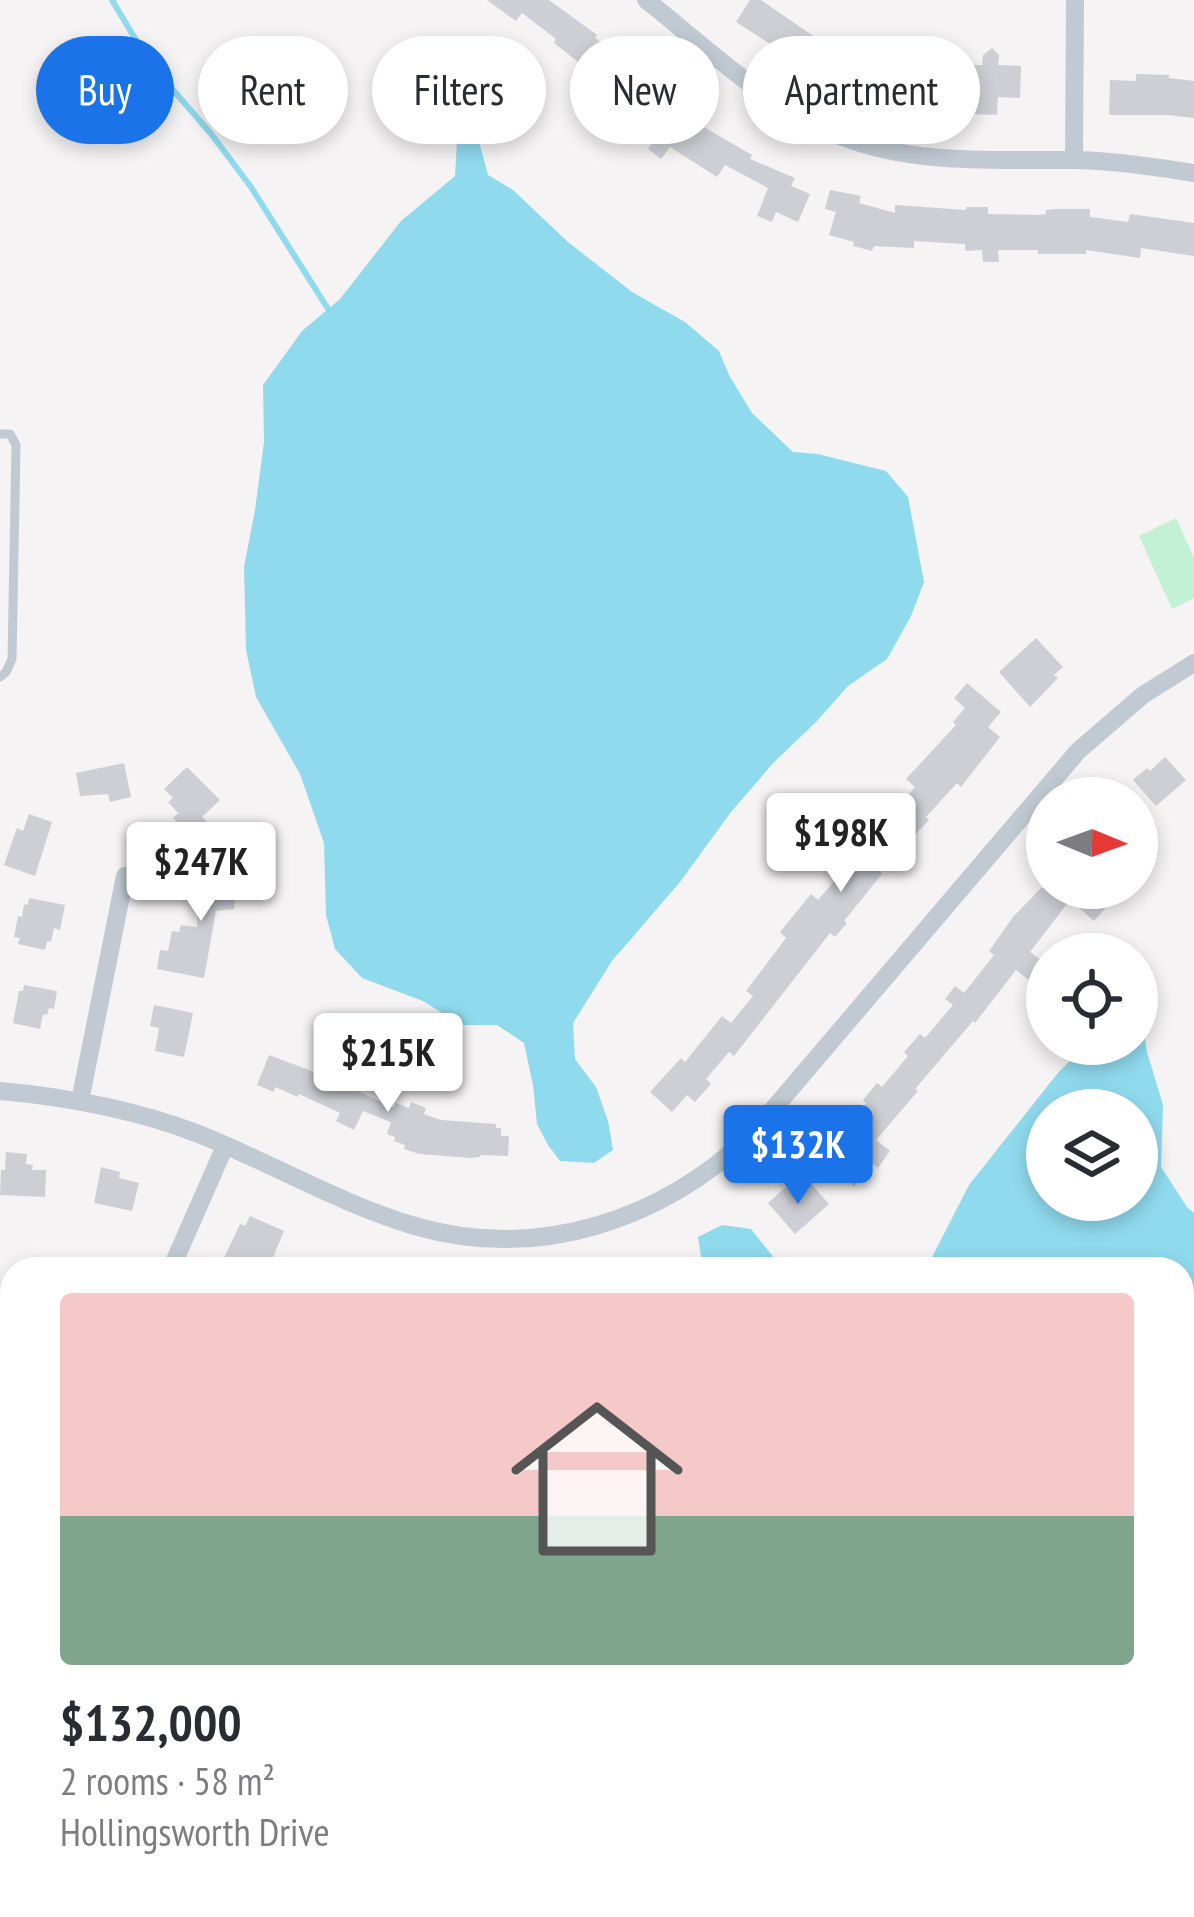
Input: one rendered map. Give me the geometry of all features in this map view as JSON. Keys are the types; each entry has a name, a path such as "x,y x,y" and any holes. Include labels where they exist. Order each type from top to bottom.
{"street":[{"path":"646,0 782,106 854,141 934,158 1119,162 1194,173"},
{"path":"1074,160 1076,0"},
{"path":"0,1091 80,1101 164,1122 414,1226 496,1238 554,1235 599,1226 651,1207 706,1175 752,1134 1078,752 1128,706 1194,663"},
{"path":"80,1101 125,875"},
{"path":"176,1257 225,1146"}],"lane":[{"path":"0,434 10,434 16,446 11,659 0,677"}],"green space":[{"path":"1176,518 1194,558 1194,598 1172,609 1139,536"}],"water":[{"path":"457,144 480,144 488,175 513,190 568,242 632,292 685,322 719,351 752,413 793,452 886,471 908,497 924,582 887,659 848,686 774,762 612,961 573,1023 575,1059 596,1087 613,1150 594,1163 560,1161 548,1145 537,1124 524,1043 497,1025 461,1025 423,1001 362,978 335,949 326,915 324,843 300,774 256,697 246,650 244,567 264,442 263,385 302,331 340,299 401,221 455,176"},
{"path":"1066,1065 1151,1065 1163,1105 1161,1167 1194,1213 1194,1257 932,1257 969,1185 1026,1113 1026,1221 1158,1221 1158,1089 1045,1089"},
{"path":"722,1225 751,1229 773,1257 701,1257 698,1237"}],"building":[{"path":"487,0 549,0 597,35 570,36 570,56 522,13 516,21"},
{"path":"750,0 761,0 813,36 758,36 736,22"},
{"path":"992,48 999,55 998,65 1021,66 1020,98 998,97 997,115 980,114 983,55"},
{"path":"1136,74 1194,81 1194,118 1109,115 1110,80 1136,81"},
{"path":"719,136 752,155 750,159 795,178 791,186 810,194 798,222 776,212 772,222 757,216 768,188 725,165 717,177 670,147 661,159 648,149 652,144 719,144"},
{"path":"830,190 861,196 859,203 895,213 895,205 988,207 988,214 1090,209 1090,217 1128,222 1130,214 1194,223 1194,256 1141,248 1140,258 1086,250 1086,254 1038,254 1038,250 998,250 999,262 983,262 982,250 965,251 965,244 914,241 914,248 874,246 872,251 829,235 836,212 825,209"},
{"path":"1036,638 1063,667 1030,707 999,672"},
{"path":"967,683 1001,712 988,727 1000,737 961,787 957,783 880,872 844,921 847,923 835,937 830,933 734,1056 729,1052 706,1079 711,1084 695,1102 687,1095 672,1112 650,1092 681,1058 685,1062 722,1016 731,1023 753,996 746,991 786,938 780,932 811,894 818,900 915,787 906,779 956,725 953,722 965,708 954,698"},
{"path":"1165,757 1186,780 1158,804 1158,777 1136,777 1147,768 1150,771"},
{"path":"124,763 131,797 110,802 108,794 80,796 76,773"},
{"path":"187,767 220,800 202,817 210,825 195,839 173,818 178,813 164,789"},
{"path":"29,814 52,822 35,876 4,865 17,828 23,831"},
{"path":"206,862 236,864 234,909 216,911 204,978 157,969 160,950 168,951 172,931 179,932 181,925 197,927 198,890 205,890"},
{"path":"29,898 65,905 60,930 54,928 45,950 18,944 20,938 14,937 18,916 22,917"},
{"path":"1026,904 1026,909 1063,909 1045,933 1026,933 1026,978 1016,970 915,1089 918,1091 876,1140 890,1151 878,1168 872,1163 854,1186 815,1154 828,1138 834,1143 877,1083 882,1087 908,1056 904,1052 920,1034 925,1038 953,1005 945,999 955,986 964,993 994,955 989,951"},
{"path":"1080,909 1105,909 1094,921"},
{"path":"24,985 57,991 54,1009 43,1014 40,1029 13,1023"},
{"path":"154,1005 193,1013 184,1057 155,1051 159,1028 150,1026"},
{"path":"269,1055 394,1108 396,1103 409,1108 411,1102 426,1108 424,1114 441,1120 496,1124 501,1136 509,1136 508,1156 419,1154 404,1149 405,1145 387,1134 391,1122 363,1111 354,1130 336,1121 340,1113 299,1094 257,1085"},
{"path":"6,1152 27,1154 26,1164 33,1165 32,1170 46,1170 45,1197 0,1195"},
{"path":"101,1167 139,1183 132,1211 94,1203"},
{"path":"810,1183 829,1204 795,1234 768,1203 786,1187 794,1197"},
{"path":"250,1216 284,1231 273,1257 224,1257 240,1224 245,1226"}],"waterway":[{"path":"112,0 149,62 251,187 330,312"}]}
